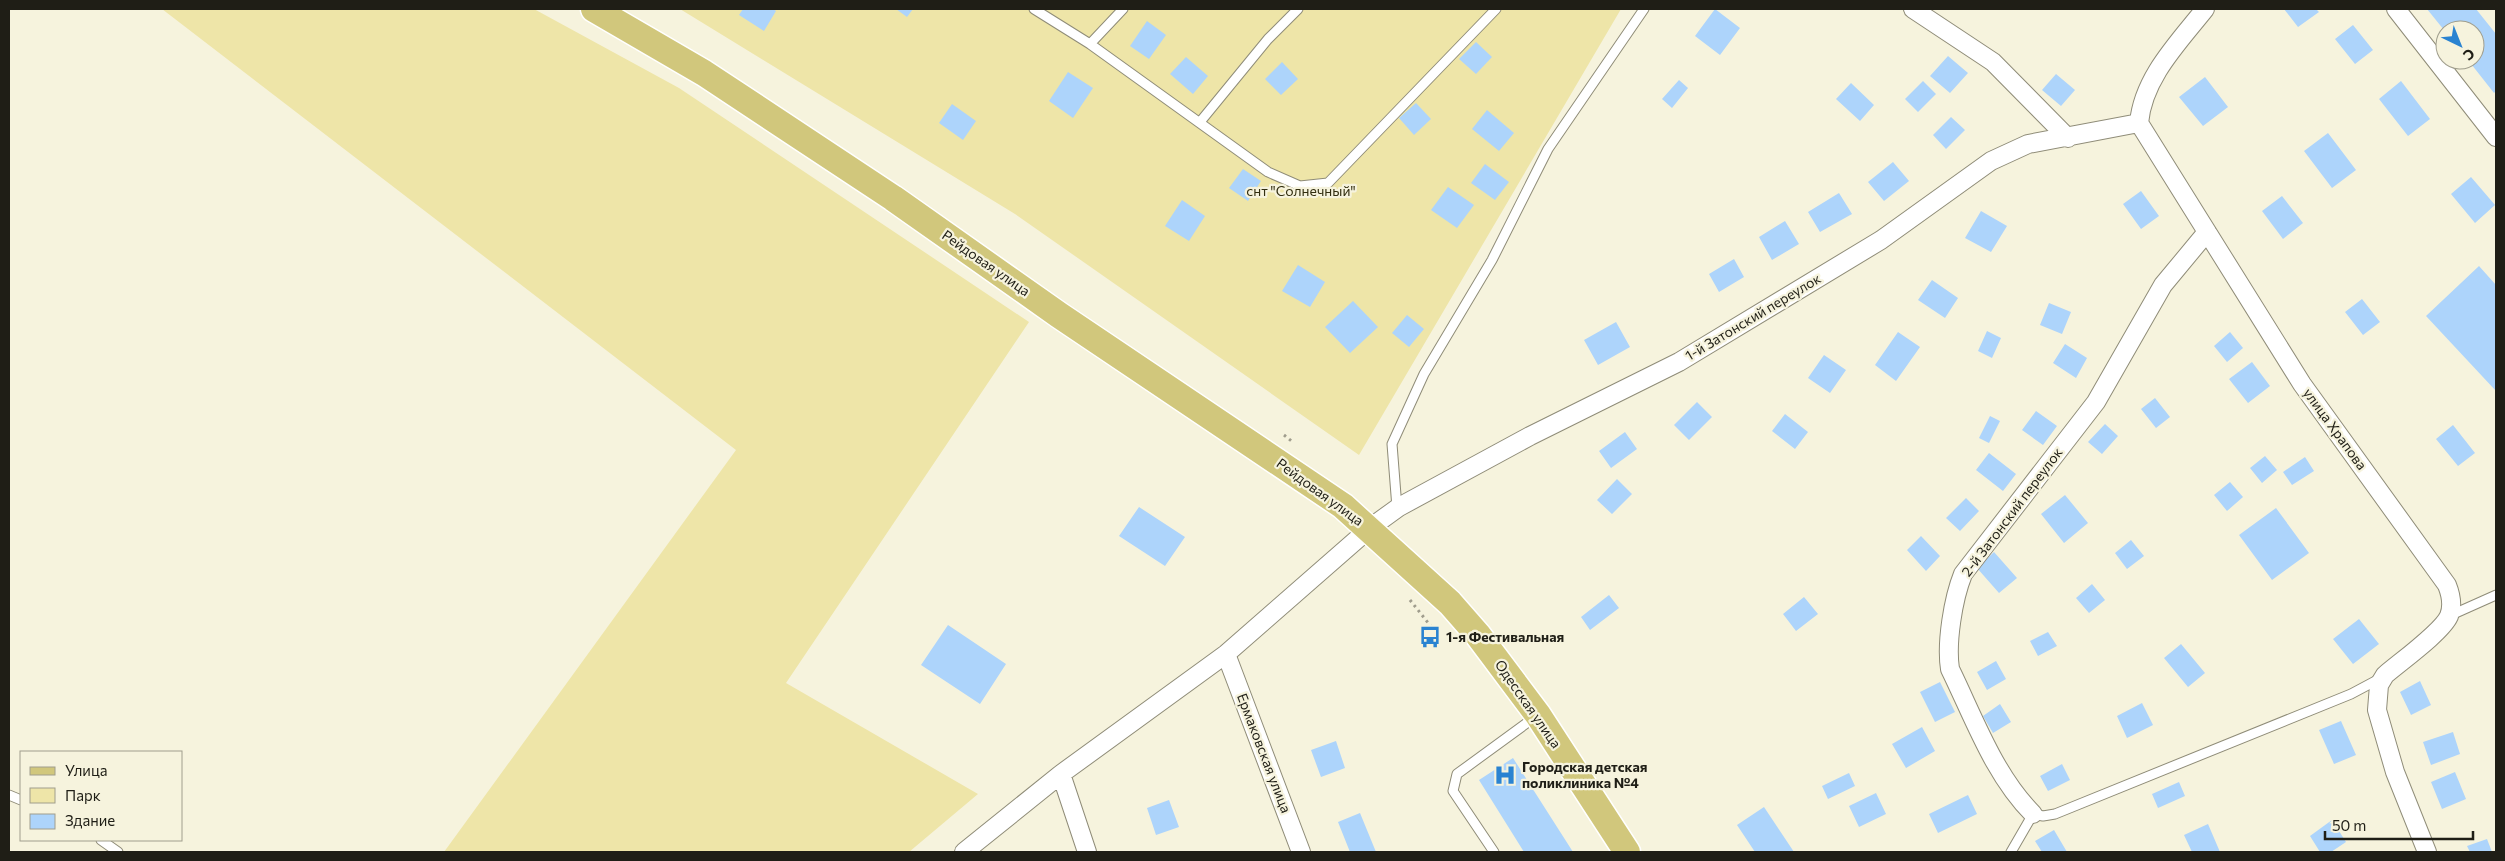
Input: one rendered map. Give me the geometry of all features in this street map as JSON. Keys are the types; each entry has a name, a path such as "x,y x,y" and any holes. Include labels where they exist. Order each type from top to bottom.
{"main road":[{"name":"Рейдовая улица","path":"594,9 704,73 893,198 1059,314 1343,506 1370,528"},
{"name":"Одесская улица","path":"1370,528 1450,603 1478,635 1538,715 1626,852"}],"street":[{"path":"1913,9 1993,62 2068,138"},
{"path":"2139,123 2140,106 2149,85 2171,52 2205,9"},
{"path":"2396,9 2495,130"},
{"name":"1-й Затонский переулок","path":"1399,507 1530,436 1678,362 1881,240 1991,161 2008,151 2028,144 2068,138 2139,123"},
{"name":"улица Храпова","path":"2139,123 2302,384 2440,573 2451,594 2449,616"},
{"name":"2-й Затонский переулок","path":"2033,814 2017,798 2001,772 1950,669 1948,656 1957,588 1962,574 2096,402 2163,285 2207,232"},
{"path":"964,852 1061,774 1226,654 1353,545 1370,528"},
{"path":"2427,852 2395,772 2377,710 2379,685 2385,675 2442,626 2449,616"},
{"name":"Ермаковская улица","path":"1226,654 1301,852"},
{"path":"1061,774 1087,852"}],"lane":[{"path":"1034,9 1090,44 1268,172 1300,186 1328,183 1496,9"},
{"path":"1090,44 1123,9"},
{"path":"1200,122 1268,39 1298,9"},
{"path":"1370,528 1399,507 1392,444 1424,374 1492,260 1548,149 1644,9"},
{"path":"2449,616 2496,594"},
{"path":"2011,852 2033,814 2043,816 2055,814 2351,694 2385,675"},
{"path":"1494,852 1453,791 1457,774 1538,715"},
{"path":"102,841 118,852"}],"green space":[{"path":"162,9 534,9 679,88 1029,322 786,683 978,794 909,852 444,852 736,450"},
{"name":"снт \"Солнечный\"","path":"680,9 1621,9 1359,455 1015,214"}],"building":[{"path":"743,9 773,9 776,11 764,31 739,15"},
{"path":"896,9 913,9 907,17"},
{"path":"1715,9 1740,28 1720,55 1695,36"},
{"path":"2284,9 2316,9 2319,12 2298,27"},
{"path":"2427,9 2476,9 2485,20 2436,20"},
{"path":"2485,20 2496,34 2496,91 2494,93 2476,70 2485,70"},
{"path":"1147,21 1166,35 1149,59 1130,46"},
{"path":"2353,25 2373,50 2355,64 2335,39"},
{"path":"1476,42 1492,57 1476,74 1459,59"},
{"path":"1948,56 1968,73 1950,93 1930,76"},
{"path":"1186,57 1208,76 1193,94 1170,74"},
{"path":"1282,62 1298,79 1281,95 1265,79"},
{"path":"1068,72 1093,88 1073,118 1049,101"},
{"path":"2056,74 2075,90 2061,106 2042,90"},
{"path":"2205,77 2228,107 2203,126 2179,97"},
{"path":"1679,80 1688,88 1672,108 1662,99"},
{"path":"1923,81 1936,94 1918,112 1905,99"},
{"path":"2401,81 2430,119 2408,136 2379,99"},
{"path":"1851,83 1874,105 1860,121 1836,99"},
{"path":"1416,103 1431,119 1414,135 1399,118"},
{"path":"952,104 976,121 963,140 939,123"},
{"path":"1487,110 1514,133 1499,151 1472,129"},
{"path":"1951,117 1965,130 1946,149 1933,135"},
{"path":"2328,133 2356,170 2332,188 2304,151"},
{"path":"1893,162 1909,181 1884,201 1868,182"},
{"path":"1485,164 1509,182 1495,200 1471,183"},
{"path":"1243,169 1261,181 1248,201 1229,188"},
{"path":"2471,177 2495,205 2475,223 2451,194"},
{"path":"1448,187 1474,205 1457,228 1431,210"},
{"path":"2141,191 2159,216 2141,229 2123,204"},
{"path":"1839,193 1852,214 1820,232 1808,212"},
{"path":"2282,196 2303,223 2283,239 2262,211"},
{"path":"1182,200 1205,216 1189,241 1165,226"},
{"path":"1981,211 2007,226 1991,252 1965,238"},
{"path":"1785,221 1799,244 1772,260 1759,237"},
{"path":"1734,259 1744,277 1719,292 1709,274"},
{"path":"1298,265 1325,282 1310,307 1282,291"},
{"path":"2479,266 2496,285 2496,391 2426,316"},
{"path":"1932,280 1958,298 1945,318 1918,300"},
{"path":"2362,299 2380,322 2363,335 2345,312"},
{"path":"1353,301 1378,327 1350,353 1325,327"},
{"path":"2049,303 2071,312 2062,334 2040,325"},
{"path":"1407,315 1424,329 1409,347 1392,333"},
{"path":"1616,322 1630,347 1598,365 1584,340"},
{"path":"1987,331 2001,338 1992,358 1978,351"},
{"path":"1898,332 1920,347 1896,381 1875,365"},
{"path":"2230,332 2243,348 2227,362 2214,346"},
{"path":"2065,344 2087,358 2076,378 2053,363"},
{"path":"1824,355 1846,370 1830,393 1808,378"},
{"path":"2252,362 2270,386 2248,403 2229,379"},
{"path":"2155,398 2170,417 2156,428 2141,409"},
{"path":"1697,402 1712,417 1689,440 1674,425"},
{"path":"2036,411 2057,426 2043,445 2022,430"},
{"path":"1785,414 1808,432 1795,449 1772,431"},
{"path":"1990,416 2000,421 1989,443 1979,438"},
{"path":"2105,424 2118,436 2102,454 2088,442"},
{"path":"2453,425 2475,453 2458,466 2436,439"},
{"path":"1625,432 1637,449 1611,468 1599,451"},
{"path":"1989,453 2016,474 2003,491 1976,470"},
{"path":"2265,456 2277,470 2262,483 2250,468"},
{"path":"2305,457 2314,471 2292,485 2283,472"},
{"path":"1617,479 1632,494 1612,514 1597,500"},
{"path":"2230,482 2243,497 2227,511 2214,495"},
{"path":"2065,495 2088,523 2064,543 2041,514"},
{"path":"1966,498 1979,511 1960,531 1946,518"},
{"path":"1139,507 1185,537 1165,566 1119,536"},
{"path":"2276,508 2309,553 2272,580 2239,535"},
{"path":"1921,536 1940,556 1926,571 1907,550"},
{"path":"2131,540 2144,556 2127,569 2115,553"},
{"path":"1994,552 2017,578 1999,593 1977,568"},
{"path":"2092,584 2105,600 2089,613 2076,598"},
{"path":"1609,595 1619,608 1590,630 1581,617"},
{"path":"1804,597 1818,614 1796,631 1783,614"},
{"path":"2359,619 2379,644 2353,664 2333,639"},
{"path":"948,625 1006,664 980,704 921,665"},
{"path":"2048,632 2057,646 2038,656 2030,641"},
{"path":"2181,644 2205,673 2188,687 2164,658"},
{"path":"1996,661 2006,679 1987,690 1977,672"},
{"path":"2420,681 2431,705 2411,715 2400,692"},
{"path":"1940,682 1955,712 1935,722 1920,692"},
{"path":"2142,703 2153,725 2127,738 2117,716"},
{"path":"2000,704 2011,722 1993,733 1983,716"},
{"path":"2341,721 2356,755 2334,764 2319,730"},
{"path":"1922,727 1935,751 1906,768 1892,744"},
{"path":"2453,732 2460,754 2431,765 2423,742"},
{"path":"1336,741 1345,768 1321,777 1311,750"},
{"path":"1513,758 1573,852 1524,852 1479,780"},
{"path":"2062,764 2070,780 2048,791 2040,776"},
{"path":"2455,772 2466,799 2442,809 2431,782"},
{"path":"1849,773 1855,786 1828,799 1822,786"},
{"path":"2179,782 2185,796 2158,808 2152,794"},
{"path":"1876,793 1886,814 1859,827 1849,806"},
{"path":"1968,795 1977,814 1938,833 1929,814"},
{"path":"1169,800 1179,827 1156,835 1147,808"},
{"path":"1764,807 1794,852 1755,852 1737,825"},
{"path":"1360,813 1376,852 1350,852 1338,822"},
{"path":"2332,820 2346,842 2331,852 2320,852 2310,836"},
{"path":"2208,824 2220,852 2192,852 2184,835"},
{"path":"2054,830 2067,852 2042,852 2035,841"},
{"path":"2487,839 2492,852 2470,852 2467,846"}],"place":[{"name":"1-я Фестивальная","path":"1430,637"},
{"name":"Городская детская поликлиника №4","path":"1505,775"}]}
